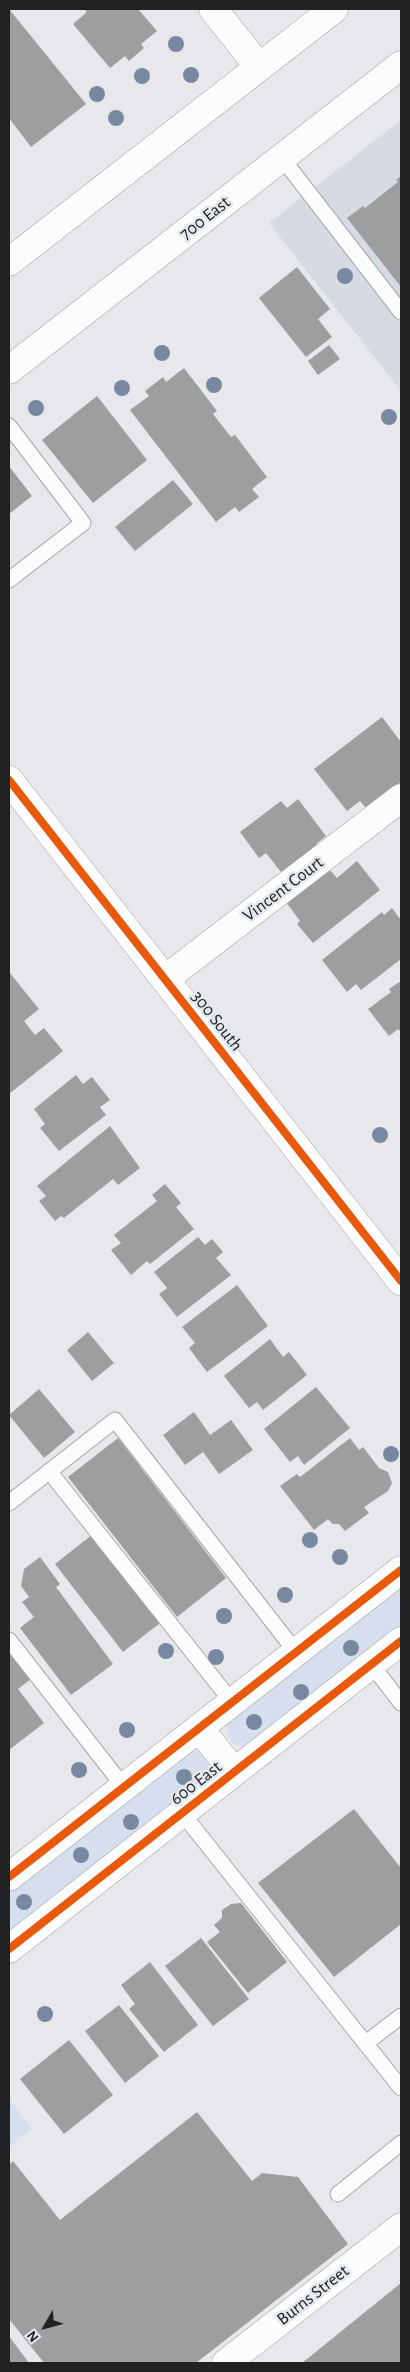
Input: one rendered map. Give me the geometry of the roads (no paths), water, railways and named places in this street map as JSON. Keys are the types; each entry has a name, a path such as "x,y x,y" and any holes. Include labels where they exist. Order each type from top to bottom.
{"street":[{"path":"213,9 259,67"},
{"path":"9,262 334,9"},
{"name":"700 East","path":"9,370 401,65"},
{"name":"300 South","path":"9,780 401,1281"},
{"name":"Vincent Court","path":"165,979 401,798"},
{"path":"9,1877 401,1570"},
{"name":"600 East","path":"9,1949 401,1641"},
{"path":"199,1728 234,1772"},
{"name":"Burns Street","path":"226,2363 401,2227"}],"lane":[{"path":"282,158 401,312"},
{"path":"9,426 83,523 9,580"},
{"path":"9,1502 115,1420 296,1652"},
{"path":"49,1471 232,1702"},
{"path":"9,1640 124,1787"},
{"path":"371,1664 401,1703"},
{"path":"182,1813 401,2088"},
{"path":"366,2043 401,2016"},
{"path":"338,2194 401,2143"}]}
